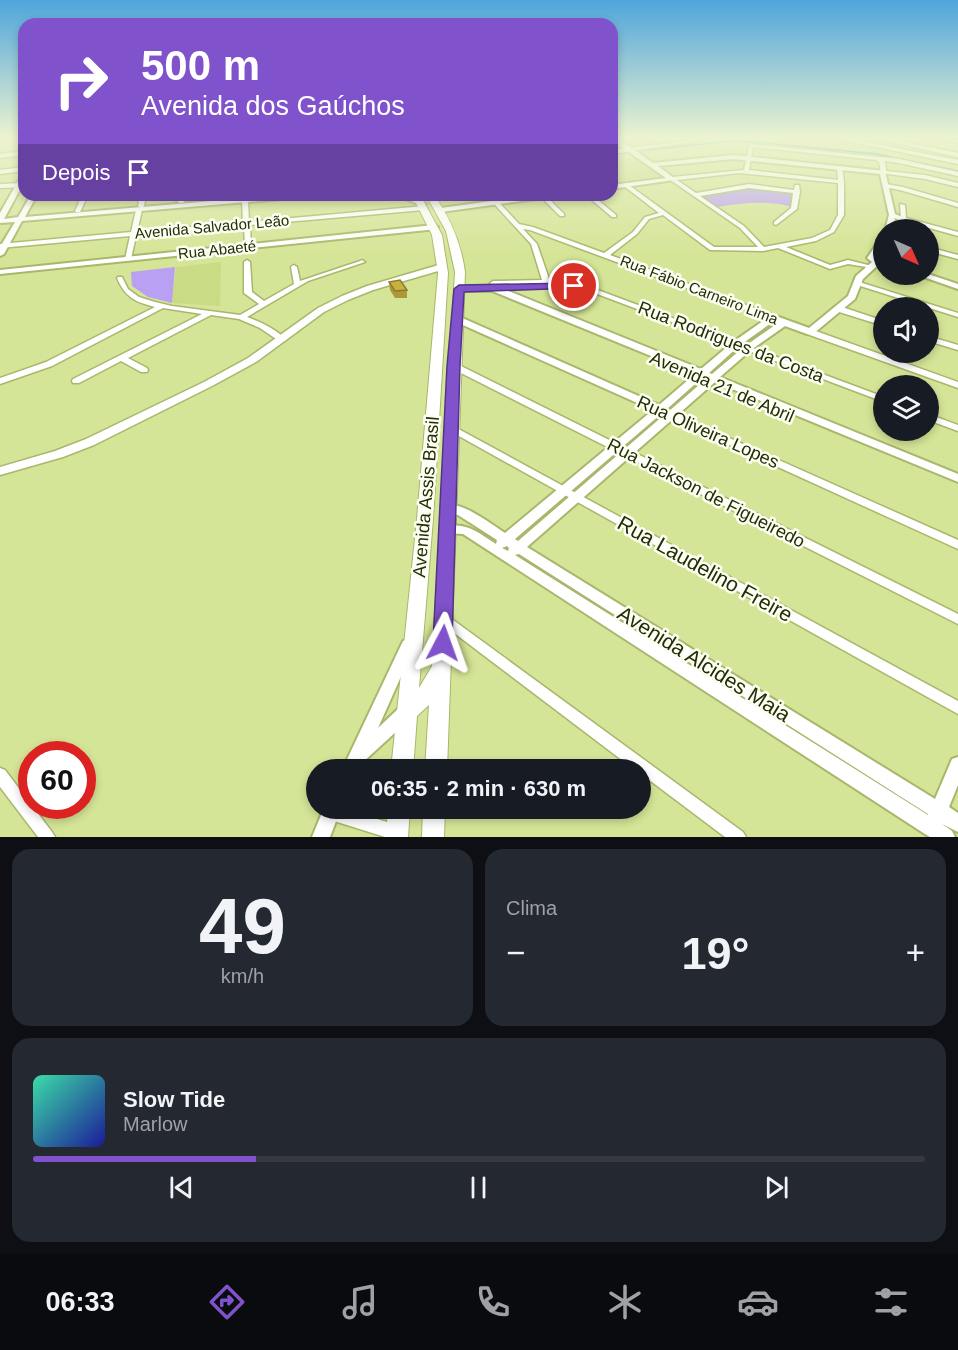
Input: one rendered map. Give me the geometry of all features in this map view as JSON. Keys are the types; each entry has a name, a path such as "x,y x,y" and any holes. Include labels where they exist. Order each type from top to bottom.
{"main road":[{"name":"Avenida Assis Brasil","path":"403,759 425,519 443,270 434,227 420,201"},
{"name":"Avenida Assis Brasil","path":"434,201 441,210 455,242 459,263 445,620 437,759"},
{"path":"423,206 441,210"},
{"path":"434,227 445,231 455,242"},
{"path":"0,471 90,442 232,372 333,304 363,290 443,270 459,263"},
{"path":"441,306 457,319"},
{"path":"425,519 449,508"},
{"path":"407,712 425,696 441,666"},
{"path":"397,835 398,819"},
{"path":"433,837 434,819"}],"street":[{"path":"666,175 742,227 763,249"},
{"path":"618,186 708,175"},
{"path":"781,175 841,182"},
{"path":"630,185 712,249 763,249 814,240 832,231 840,219 841,175"},
{"path":"884,175 891,219"},
{"path":"909,175 958,185"},
{"path":"776,224 794,209 798,177"},
{"path":"0,186 18,185"},
{"path":"630,185 664,213 674,218"},
{"path":"695,195 749,186 796,192"},
{"path":"886,186 901,188 958,205"},
{"path":"1,218 18,190"},
{"path":"2,247 31,201"},
{"path":"78,211 82,201"},
{"path":"129,259 142,201"},
{"path":"22,218 198,201"},
{"path":"1,218 213,201"},
{"path":"244,201 248,246"},
{"path":"412,201 423,206"},
{"path":"441,210 504,201"},
{"path":"551,201 562,215"},
{"path":"597,201 614,216"},
{"path":"496,202 534,244 546,282"},
{"path":"892,215 903,219 902,205"},
{"name":"Avenida Salvador Leão","path":"2,247 135,232 423,206"},
{"path":"606,255 635,233 647,218 664,213"},
{"name":"Rua Fábio Carneiro Lima","path":"519,226 606,255 810,332"},
{"name":"Rua Abaeté","path":"0,272 434,227"},
{"path":"939,229 958,234"},
{"path":"780,247 830,267 848,262 873,261"},
{"path":"939,252 958,257"},
{"path":"247,262 248,293 263,303"},
{"path":"241,318 297,284 320,274 362,262"},
{"path":"294,267 297,284"},
{"path":"810,332 852,297 856,283 873,267"},
{"path":"120,278 121,286 128,294 162,306 241,318 282,339"},
{"path":"939,278 957,285"},
{"path":"489,286 565,280 579,285"},
{"path":"939,280 957,285"},
{"path":"856,283 958,315"},
{"path":"459,286 579,285"},
{"name":"Rua Rodrigues da Costa","path":"579,285 873,396"},
{"name":"Avenida 21 de Abril","path":"489,286 958,484"},
{"path":"0,381 49,364 162,306"},
{"path":"839,309 873,320"},
{"path":"76,381 212,312"},
{"path":"506,548 577,498 628,454 736,344 773,318"},
{"name":"Rua Oliveira Lopes","path":"457,319 958,545"},
{"path":"706,377 785,322"},
{"path":"810,332 958,385"},
{"path":"939,342 958,348"},
{"path":"122,358 144,370"},
{"name":"Rua Jackson de Figueiredo","path":"454,366 958,619"},
{"path":"506,548 564,491 616,448 666,413"},
{"path":"939,421 958,428"},
{"name":"Rua Laudelino Freire","path":"453,429 958,708"},
{"name":"Avenida 21 de Abril","path":"868,445 958,478"},
{"name":"Avenida Alcides Maia","path":"449,508 462,512 506,548 935,834"},
{"name":"Avenida Alcides Maia","path":"449,530 465,530 506,548 958,823"},
{"path":"445,620 738,837"},
{"path":"354,759 415,631"},
{"path":"357,759 407,712"},
{"path":"935,834 939,811 958,765"},
{"path":"0,775 47,837"},
{"path":"321,837 329,819"},
{"path":"354,819 397,835"}],"shaded area":[{"path":"618,175 662,175 666,178 618,184"},
{"path":"750,188 792,193 792,207 745,203 717,207 700,196"},
{"path":"221,262 220,306 172,303 176,267"},
{"path":"175,267 172,303 148,297 132,286 131,272"}],"building":[{"path":"400,280 407,290 395,291 389,282"}],"route":[{"path":"443,643 459,289 574,286"}]}
